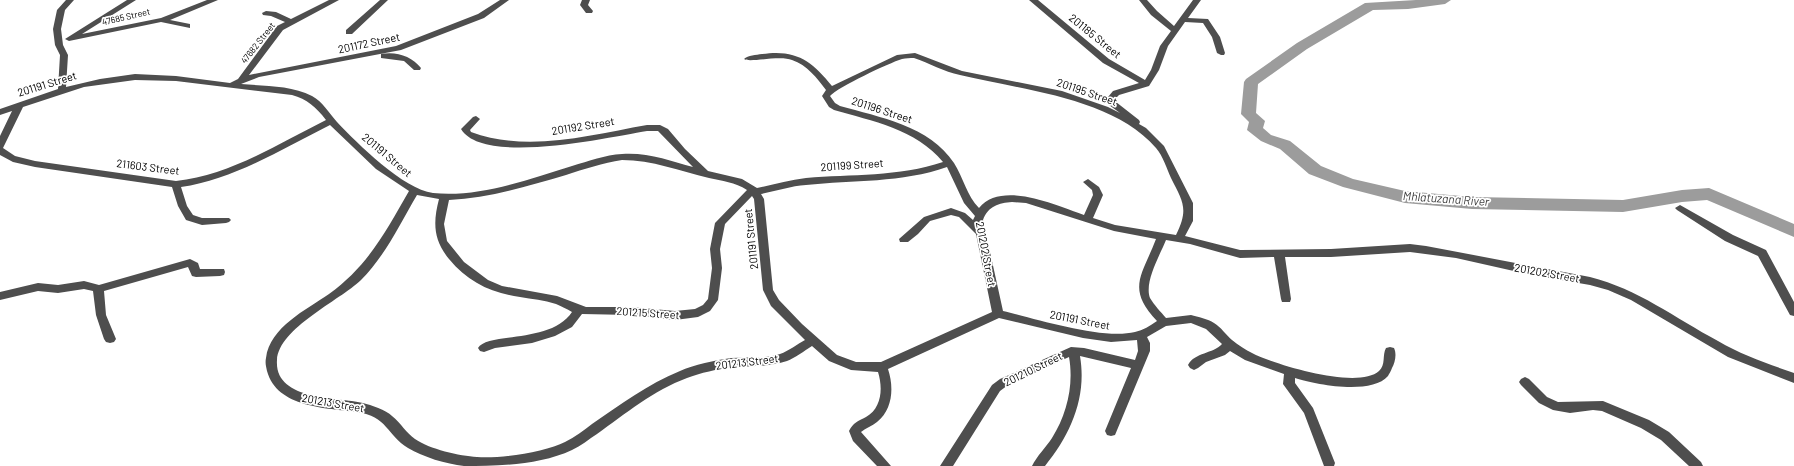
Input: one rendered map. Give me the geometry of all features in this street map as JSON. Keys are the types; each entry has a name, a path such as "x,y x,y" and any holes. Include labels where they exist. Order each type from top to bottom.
{"street":[{"path":"62,90 64,55 59,45 57,29 61,10 70,0"},
{"path":"59,45 132,0"},
{"path":"164,19 214,0"},
{"name":"47682 Street","path":"242,80 279,29 335,0"},
{"path":"349,32 384,0"},
{"path":"586,0 584,5 589,11"},
{"name":"201185 Street","path":"1033,0 1106,61 1146,84"},
{"path":"1143,0 1154,13 1174,30"},
{"path":"1143,130 1127,113 1112,103 1111,100 1113,95 1146,84 1155,70 1161,51 1174,30 1197,0"},
{"name":"201172 Street","path":"230,86 257,75 364,56 392,50 421,41 481,16 502,1"},
{"path":"266,13 273,14 291,22"},
{"name":"47685 Street","path":"69,39 164,19 174,24 187,26"},
{"path":"1182,20 1205,21 1216,37 1221,53"},
{"path":"748,59 777,55 798,58 808,64 831,90"},
{"name":"201195 Street","path":"900,57 915,55 960,73 1067,96 1105,109 1143,130 1161,148 1188,203 1188,221 1179,238"},
{"path":"364,56 404,58 412,61 417,68"},
{"name":"201196 Street","path":"900,57 831,90 826,96 832,105 837,108 910,131 941,152 949,163 970,205 979,214"},
{"name":"201191 Street","path":"0,112 62,90 116,79 136,77 287,92 307,97 317,104 331,121 392,176 414,191 423,194 445,196 494,190 623,157 655,161 739,181 755,191 759,199 768,290 775,303 833,358 860,368 882,367 998,314 1095,337 1122,338 1140,336 1164,322 1191,319 1204,323 1217,331 1230,344 1249,357 1290,372 1330,382 1368,381 1377,377 1387,369 1390,351"},
{"path":"0,146 19,105"},
{"name":"201192 Street","path":"476,119 465,129 468,134 488,143 502,144 554,143 647,128 661,128 682,151 706,173"},
{"name":"211603 Street","path":"0,150 5,155 34,164 176,184 193,182 228,172 331,121"},
{"name":"201199 Street","path":"755,191 799,182 914,173 938,168 949,163"},
{"path":"1086,219 1098,195 1096,189 1088,182"},
{"path":"176,184 184,212 190,220 196,222 226,220"},
{"name":"201213 Street","path":"414,191 366,267 351,282 288,329 276,343 271,359 275,378 279,385 295,396 374,411 387,418 405,439 427,451 456,459 491,463 558,451 585,437 661,385 684,374 729,363 773,360 785,357 813,340"},
{"name":"201215 Street","path":"445,196 441,211 440,235 443,245 483,283 508,292 558,300 580,310 632,311 679,316 701,311 707,308 713,300 717,268 715,249 720,223 755,191"},
{"name":"201202 Street","path":"998,314 979,230 979,214 985,207 995,201 1018,198 1125,231 1179,238 1240,254 1423,249 1450,252 1585,280 1624,293 1735,355 1794,378"},
{"path":"1680,208 1729,238 1762,253 1794,312"},
{"path":"904,239 914,232 927,219 951,211 962,215 979,230"},
{"path":"1162,237 1146,281 1144,294 1150,306 1164,322"},
{"path":"1279,254 1286,299"},
{"path":"0,296 36,287 55,289 88,285 98,289 190,263 194,266 196,273 220,272"},
{"path":"98,289 100,316 110,339"},
{"path":"484,348 501,342 526,340 562,328 572,322 580,310"},
{"path":"1111,431 1144,351 1144,343 1140,336"},
{"path":"1194,365 1201,360 1220,354 1230,344"},
{"path":"1038,466 1059,440 1069,419 1078,373 1074,351"},
{"name":"201210 Street","path":"946,466 999,385 1059,356 1074,351 1138,365"},
{"path":"882,367 887,386 883,404 876,415 858,427 855,431 857,437 885,466"},
{"path":"1290,372 1289,384 1309,411 1329,463"},
{"path":"1525,382 1543,400 1557,407 1570,408 1593,405 1603,406 1645,424 1665,436 1697,466"}],"waterway":[{"name":"Mhlatuzana River","path":"1445,0 1408,5 1370,6 1324,33 1320,37 1302,46 1251,82 1248,114 1257,121 1255,130 1266,138 1285,145 1315,170 1349,183 1405,197 1472,203 1623,206 1682,196 1709,194 1794,231"}]}
